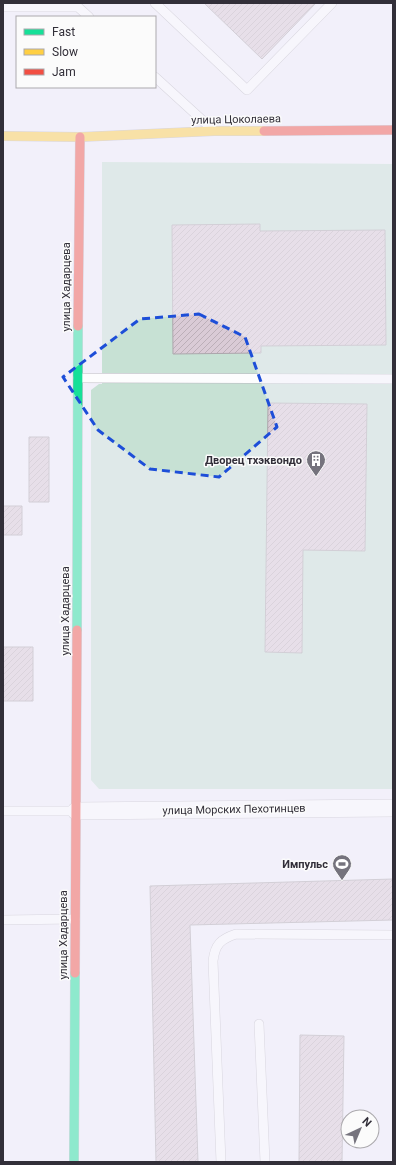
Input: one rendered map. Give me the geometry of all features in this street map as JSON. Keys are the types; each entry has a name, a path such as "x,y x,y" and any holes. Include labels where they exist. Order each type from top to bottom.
{"street":[{"name":"улица Цоколаева","path":"80,137 214,131 393,130"},
{"path":"3,136 80,137"},
{"name":"улица Хадарцева","path":"74,1162 80,137"},
{"name":"улица Морских Пехотинцев","path":"76,811 393,808"}],"lane":[{"path":"155,3 247,90 332,3"},
{"path":"3,7 76,5 88,16"},
{"path":"156,78 214,131"},
{"path":"78,378 393,379"},
{"path":"3,811 76,811"},
{"path":"3,920 75,919"},
{"path":"222,1162 213,961 214,952 220,942 226,937 236,934 393,935"},
{"path":"259,1024 265,1162"}],"highlighted area":[{"path":"199,314 245,337 277,427 219,477 150,469 98,430 63,377 140,319"}],"green space":[{"path":"102,162 393,164 393,789 99,789 91,780 91,390 99,384 102,384"}],"building":[{"path":"204,3 316,3 262,59"},
{"path":"260,224 260,231 385,230 386,345 261,346 261,353 173,354 172,225"},
{"name":"Дворец тхэквондо","path":"268,403 367,404 365,551 303,550 302,653 265,652"},
{"path":"29,437 49,437 49,502 29,502"},
{"path":"3,506 22,506 22,535 3,535"},
{"path":"3,647 33,647 33,701 3,701"},
{"path":"393,879 393,920 190,925 198,1162 156,1162 150,886"},
{"path":"300,1035 344,1036 343,1109 340,1109 340,1149 342,1149 342,1162 299,1162"}],"traffic: fast":[{"path":"77,630 78,326"},
{"path":"74,1162 75,973"}],"traffic: slow":[{"path":"3,136 80,137 214,131 264,131"}],"traffic: jam":[{"path":"264,131 393,130"},
{"path":"78,326 80,137"},
{"path":"75,973 77,630"}],"place":[{"name":"Дворец тхэквондо","path":"316,477"},
{"name":"Импульс","path":"342,881"}]}
